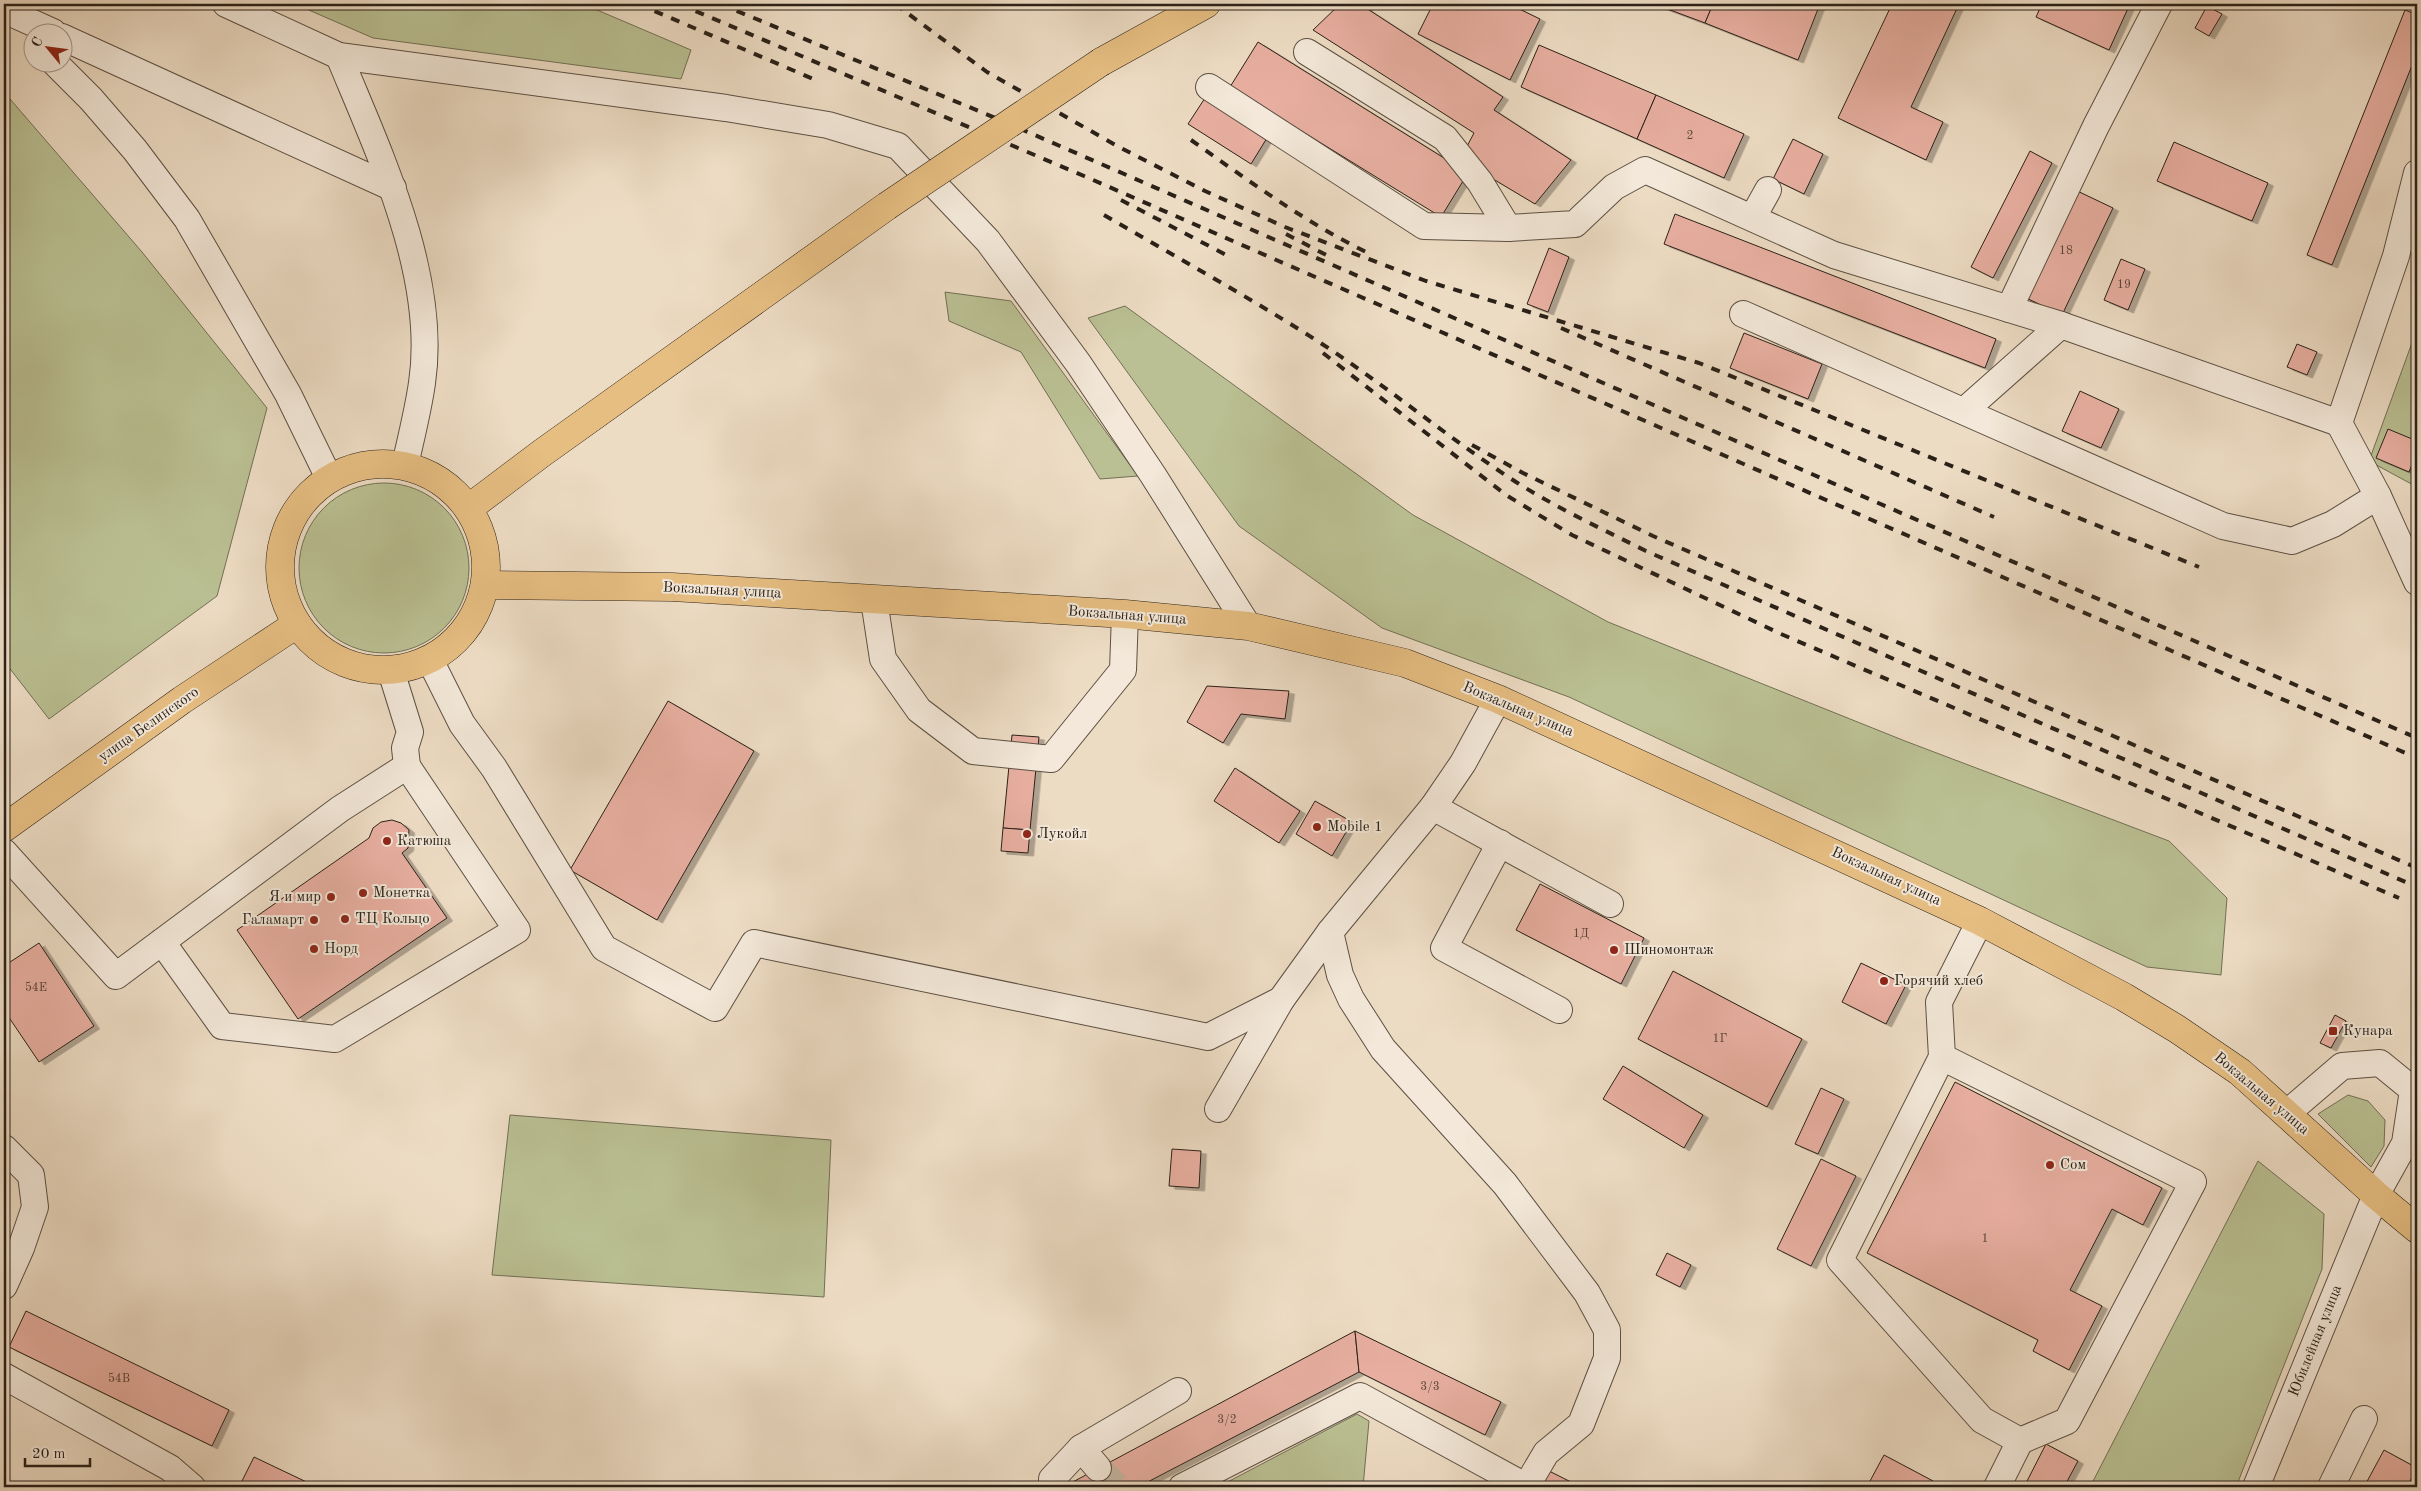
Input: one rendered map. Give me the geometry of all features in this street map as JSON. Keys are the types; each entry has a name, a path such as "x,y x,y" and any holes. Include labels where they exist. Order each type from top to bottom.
{"main road":[{"path":"469,508 542,453 887,206 1101,62 1206,4"},
{"path":"405,465 448,485 469,508 474,529 487,556 486,585 478,609 458,639 430,660 391,671 366,670 328,656 297,624 278,572 280,556 293,516 329,478 358,466 405,465"},
{"name":"Вокзальная улица","path":"486,585 672,587 1125,614 1248,626 1405,663 1498,699 1980,921 2124,996 2177,1028 2240,1072 2376,1195 2417,1229"},
{"name":"улица Белинского","path":"4,828 182,700 297,624"}],"street":[{"path":"226,4 339,56 726,108 819,123 898,146 988,241 1078,363 1153,475 1248,626"},
{"path":"2009,309 2096,126 2159,4"},
{"path":"4,10 31,22"},
{"path":"4,16 22,33"},
{"path":"72,42 394,188"},
{"path":"1307,52 1445,138 1480,182 1508,228"},
{"path":"339,56 394,188 416,270 424,328 423,382 405,465"},
{"path":"64,72 92,99 136,150 187,219 288,394 329,478"},
{"path":"1209,87 1424,226 1508,228 1575,224 1614,187 1645,170 1834,255 2061,325 2339,423 2378,496 2417,582"},
{"path":"2339,423 2396,256 2417,173"},
{"path":"1753,217 1768,190"},
{"path":"1743,314 2223,526 2292,541 2333,524 2378,496"},
{"path":"1964,411 2061,325"},
{"path":"874,600 883,659 919,710 973,751 1051,759 1123,670 1125,614"},
{"path":"430,660 462,724 494,768 604,948 714,1008 754,943 1208,1037 1281,1000"},
{"path":"162,942 222,1026 335,1039 516,930 407,766 405,748 410,732 391,671"},
{"path":"1218,1109 1281,1000 1330,932 1433,807 1463,763 1498,699"},
{"path":"4,852 116,976 340,809 407,766"},
{"path":"1433,807 1610,904"},
{"path":"1500,843 1444,948 1559,1010"},
{"path":"1980,921 1939,1002 1942,1057 1840,1260 1982,1420 2020,1441"},
{"path":"1182,1487 1360,1396 1526,1487 1546,1454 1581,1424 1607,1358 1607,1330 1587,1293 1505,1184 1383,1048 1347,991 1340,975 1330,932"},
{"path":"1942,1057 2193,1182 2067,1421 2020,1441 1997,1487"},
{"name":"Юбилейная улица","path":"2256,1487 2376,1195 2405,1143 2413,1090 2380,1063 2342,1066 2287,1113"},
{"path":"4,1148 31,1175 35,1207 21,1248 4,1286"},
{"path":"4,1376 170,1468 192,1487"},
{"path":"1052,1483 1081,1448 1178,1390"},
{"path":"2331,1487 2364,1420"},
{"path":"1081,1448 1098,1468"}],"green space":[{"path":"295,4 583,4 691,50 681,79 373,38"},
{"path":"4,92 142,252 267,408 217,596 49,719 4,661"},
{"path":"945,292 1011,301 1138,476 1100,479 1021,352 949,321"},
{"path":"1125,306 1413,515 1608,622 1905,741 2169,841 2227,898 2221,975 2147,967 1569,697 1382,628 1239,526 1088,318"},
{"path":"2417,329 2417,487 2369,461"},
{"path":"392,483 417,489 438,502 450,514 466,543 469,568 468,585 463,601 450,622 438,634 409,650 376,653 351,647 330,634 318,622 302,593 299,560 305,535 318,514 330,502 359,486"},
{"path":"2348,1095 2368,1101 2385,1120 2384,1146 2371,1167 2318,1114"},
{"path":"510,1115 831,1140 824,1297 492,1275"},
{"path":"2258,1161 2324,1214 2322,1269 2236,1487 2090,1487"},
{"path":"1357,1414 1369,1421 1363,1487 1218,1487"}],"building":[{"path":"1340,4 1371,4 1366,8 1503,97 1494,110 1571,160 1535,204 1478,170 1465,150 1474,133 1313,30"},
{"path":"1433,4 1509,4 1540,19 1510,80 1418,34"},
{"path":"1654,4 1713,4 1705,23"},
{"path":"1713,4 1820,4 1798,60 1705,23"},
{"path":"1892,4 1959,4 1911,107 1943,122 1926,160 1838,118"},
{"path":"2042,4 2130,4 2109,50 2036,17"},
{"path":"2207,6 2222,14 2209,36 2195,28"},
{"path":"2405,10 2417,15 2417,53 2332,265 2307,255"},
{"path":"1258,42 1468,173 1441,217 1230,87"},
{"path":"1539,45 1656,95 1637,139 1521,87"},
{"path":"1656,95 1744,134 1724,178 1637,139"},
{"path":"1205,98 1267,138 1251,164 1188,124"},
{"path":"1793,139 1823,154 1804,194 1773,179"},
{"path":"2174,142 2268,183 2252,221 2157,181"},
{"path":"2030,151 2052,163 1993,278 1971,267"},
{"path":"2071,188 2113,208 2062,315 2020,295"},
{"path":"1675,214 1996,339 1985,368 1664,244"},
{"path":"1549,248 1569,257 1548,312 1527,304"},
{"path":"2121,259 2145,269 2128,310 2104,300"},
{"path":"1744,333 1822,364 1808,399 1730,368"},
{"path":"2297,344 2317,352 2307,375 2287,367"},
{"path":"2080,391 2119,409 2101,448 2062,431"},
{"path":"2388,429 2417,441 2417,452 2409,472 2376,458"},
{"path":"1207,686 1289,691 1285,719 1241,714 1223,743 1187,722"},
{"path":"668,701 754,751 657,920 570,870"},
{"path":"1012,735 1039,737 1030,830 1003,828"},
{"path":"1235,768 1300,811 1279,843 1214,801"},
{"path":"1315,801 1352,822 1332,856 1296,834"},
{"path":"392,820 401,823 409,830 408,848 402,853 447,918 298,1019 237,930 369,838 373,828 381,822"},
{"path":"1003,828 1030,830 1028,853 1001,851"},
{"path":"1540,884 1644,938 1621,984 1516,930"},
{"path":"39,943 94,1026 39,1062 4,1010 4,966"},
{"path":"1861,963 1906,985 1886,1024 1842,1002"},
{"path":"1673,971 1802,1039 1767,1107 1638,1039"},
{"path":"2335,1015 2346,1021 2331,1048 2320,1043"},
{"path":"1623,1066 1703,1115 1684,1148 1603,1099"},
{"path":"1955,1082 2162,1188 2143,1225 2112,1209 2070,1290 2102,1306 2069,1370 2033,1351 2038,1340 1867,1253"},
{"path":"1821,1088 1844,1099 1818,1154 1795,1144"},
{"path":"1172,1149 1201,1151 1199,1188 1169,1186"},
{"path":"1821,1159 1856,1176 1811,1266 1777,1249"},
{"path":"1667,1253 1691,1265 1680,1287 1656,1275"},
{"path":"26,1311 229,1410 212,1446 9,1347"},
{"path":"1355,1331 1359,1372 1138,1487 1076,1487 1069,1484"},
{"path":"1355,1331 1501,1402 1485,1435 1359,1372"},
{"path":"2046,1444 2078,1461 2064,1487 2024,1487"},
{"path":"2384,1450 2417,1468 2407,1487 2364,1487"},
{"path":"1884,1455 1933,1481 1930,1487 1882,1487 1870,1481"},
{"path":"254,1457 317,1487 239,1487"},
{"path":"1547,1470 1575,1484 1573,1487 1538,1487"}],"tunnel":[{"path":"1098,1468 1118,1487"}],"railway":[{"path":"638,4 818,81"},
{"path":"679,4 1084,176 2417,758"},
{"path":"720,4 998,119 2417,738"},
{"path":"895,4 987,72 1119,147 1205,191 1285,227 1426,281 1699,363 2199,567"},
{"path":"1191,140 1301,215 1370,254"},
{"path":"1121,200 1232,258"},
{"path":"1104,215 1293,325 1369,376 1516,482 1580,518 1646,551 2417,887"},
{"path":"1286,234 1330,257"},
{"path":"1561,328 1994,517"},
{"path":"1323,353 1506,495 1572,535 1781,634 2399,898"},
{"path":"1472,445 1523,473 1653,536 2417,868"}],"place":[{"name":"Mobile 1","path":"1317,827"},
{"name":"Лукойл","path":"1027,834"},
{"name":"Катюша","path":"387,841"},
{"name":"Монетка","path":"363,893"},
{"name":"Я и мир","path":"331,897"},
{"name":"ТЦ Кольцо","path":"345,919"},
{"name":"Галамарт","path":"314,920"},
{"name":"Норд","path":"314,949"},
{"name":"Шиномонтаж","path":"1614,950"},
{"name":"Горячий хлеб","path":"1884,981"},
{"name":"Кунара","path":"2333,1031"},
{"name":"Сом","path":"2050,1165"}]}
